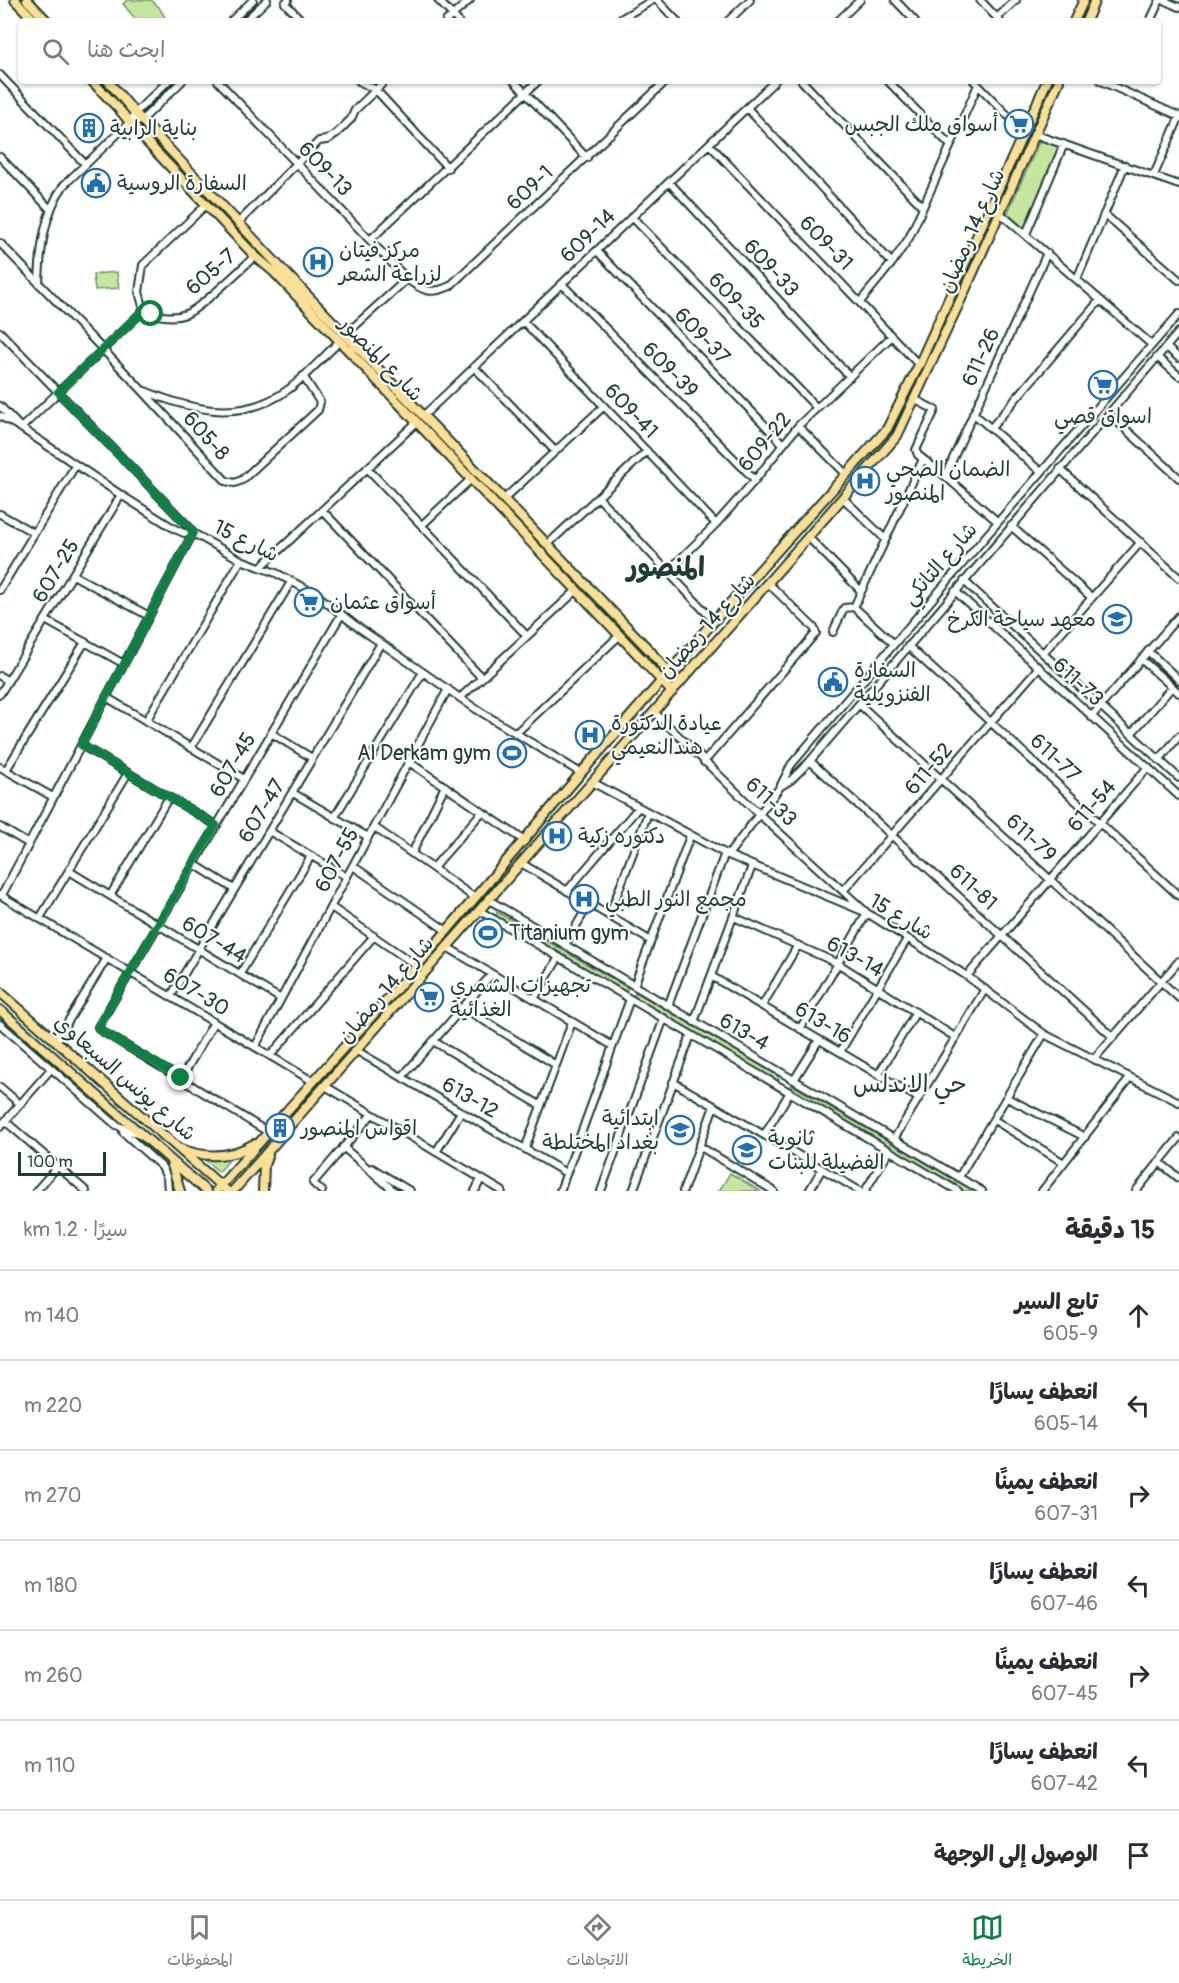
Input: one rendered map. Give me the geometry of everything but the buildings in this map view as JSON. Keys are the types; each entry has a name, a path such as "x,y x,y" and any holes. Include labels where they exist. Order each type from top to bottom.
{"main road":[{"path":"15,0 32,18"},
{"path":"27,0 44,18"},
{"path":"1075,18 1084,0"},
{"path":"1087,18 1095,0"},
{"name":"شارع المنصور","path":"95,84 206,205 255,256 274,272 672,692"},
{"name":"شارع المنصور","path":"111,84 135,113 423,416 680,683"},
{"name":"شارع 14 رمضان","path":"221,1189 260,1141 417,966 661,681 887,429 919,365 1046,84"},
{"name":"شارع 14 رمضان","path":"234,1191 897,436 1058,84"},
{"name":"شارع يونس السبعاوي","path":"0,992 178,1148 221,1189"},
{"name":"شارع يونس السبعاوي","path":"0,1010 206,1191"},
{"path":"178,1148 192,1153 220,1155 247,1148 260,1141"},
{"path":"263,1191 264,1165 270,1149"},
{"path":"169,1158 176,1173 180,1191"}],"street":[{"path":"234,18 253,0"},
{"path":"248,18 267,0"},
{"path":"288,0 285,3 299,18"},
{"path":"438,0 455,18"},
{"path":"449,18 470,0"},
{"path":"622,18 655,0 674,18"},
{"path":"731,18 750,0"},
{"path":"841,18 860,0"},
{"path":"895,0 912,18"},
{"path":"980,0 998,18"},
{"path":"1000,18 1016,0"},
{"path":"1152,18 1162,0 1179,7"},
{"path":"0,75 85,164"},
{"path":"39,284 40,263 50,209 56,196 64,185 129,123 135,113 165,84"},
{"path":"129,123 142,120 179,84"},
{"name":"609-13","path":"221,84 407,279"},
{"path":"365,84 376,90 448,168"},
{"path":"239,222 319,141 327,140 337,133 351,119 355,110 382,84"},
{"path":"517,84 586,158"},
{"path":"370,240 535,84"},
{"name":"609-1","path":"407,279 420,289 431,291 440,291 450,286 663,84"},
{"name":"609-14","path":"423,416 772,84"},
{"path":"805,84 923,207"},
{"path":"891,84 950,145"},
{"path":"860,302 909,238 976,84"},
{"path":"977,84 1024,132"},
{"path":"1108,84 1179,117 1154,175"},
{"path":"1120,89 1122,84"},
{"path":"747,108 892,263"},
{"path":"1034,134 1179,185"},
{"name":"609-31","path":"709,144 919,365"},
{"path":"1026,234 1065,144"},
{"path":"0,157 50,209"},
{"path":"1077,279 1125,165"},
{"name":"609-33","path":"669,182 850,377"},
{"path":"0,406 21,428 144,310 140,292 143,266 206,205"},
{"path":"1000,213 1152,345"},
{"path":"1104,214 1179,280"},
{"name":"609-35","path":"632,217 816,407"},
{"name":"605-8","path":"0,243 226,481 235,483 243,479 320,407 320,402 303,376"},
{"name":"609-37","path":"597,251 783,444"},
{"name":"611-26","path":"945,476 1047,253"},
{"name":"605-7","path":"144,310 151,314 170,316 189,312 255,256"},
{"path":"346,334 407,279"},
{"name":"609-39","path":"562,284 755,480"},
{"path":"991,428 1100,300"},
{"name":"شارع التانكي","path":"668,1006 726,854 780,787 791,765 1179,314"},
{"name":"609-41","path":"523,321 716,524"},
{"path":"1172,322 1179,330"},
{"name":"شارع التانكي","path":"780,787 810,761 1179,330"},
{"path":"0,332 193,533 1,895"},
{"name":"609-22","path":"668,571 716,524 816,407 891,337"},
{"path":"141,389 166,400 202,409 220,411 241,409 263,402 288,389 340,341"},
{"path":"1166,347 1179,358"},
{"path":"1157,357 1179,376"},
{"path":"474,367 555,451"},
{"path":"914,399 935,410 916,450 918,455 998,522"},
{"path":"504,499 604,406"},
{"path":"973,413 1041,472"},
{"path":"1109,414 1179,478"},
{"name":"شارع 15","path":"0,416 174,529 184,533 193,533 241,560 261,567 317,595 341,615 473,706 582,772"},
{"path":"261,567 417,422"},
{"path":"798,426 847,475"},
{"path":"1076,434 1084,441"},
{"path":"547,545 646,451"},
{"path":"854,607 923,459"},
{"path":"0,590 75,466"},
{"path":"368,468 527,636"},
{"path":"1060,469 1179,578"},
{"path":"422,525 471,479"},
{"name":"607-25","path":"0,694 121,495"},
{"path":"598,497 714,621"},
{"path":"843,498 885,539"},
{"path":"322,510 482,678"},
{"path":"0,514 34,533"},
{"path":"1011,526 1091,597"},
{"path":"809,538 861,591"},
{"path":"1043,653 1141,542"},
{"path":"146,721 241,560"},
{"path":"73,574 149,616"},
{"name":"611-73","path":"964,581 1179,778"},
{"path":"191,748 291,582"},
{"path":"704,762 816,633 814,628 769,584"},
{"path":"461,697 577,590"},
{"name":"611-73","path":"955,591 1179,796"},
{"path":"833,632 844,608 854,607 893,644"},
{"name":"607-45","path":"181,1078 100,1030 99,1026 341,615"},
{"path":"1091,717 1179,616"},
{"path":"45,620 124,664"},
{"path":"517,732 620,635"},
{"path":"53,797 3,769 85,642"},
{"name":"607-47","path":"171,996 381,643"},
{"name":"611-77","path":"908,646 1179,896"},
{"path":"1148,651 1179,680"},
{"path":"1141,659 1179,693"},
{"name":"611-52","path":"843,891 1039,667"},
{"path":"334,818 423,672"},
{"path":"0,676 8,681"},
{"path":"1131,734 1172,687"},
{"name":"607-55","path":"255,1047 448,689"},
{"path":"106,698 244,779"},
{"name":"611-79","path":"859,704 1179,998"},
{"name":"611-33","path":"654,712 759,814 867,913"},
{"path":"836,712 845,720"},
{"path":"271,733 312,758"},
{"path":"1159,760 1179,736"},
{"path":"81,745 216,825"},
{"name":"611-81","path":"810,761 1113,1037"},
{"path":"409,762 525,841"},
{"name":"611-54","path":"966,976 1148,767"},
{"path":"40,918 128,773"},
{"name":"شارع 15","path":"592,782 726,854 867,913 966,976 1044,1034 1179,1102"},
{"path":"412,853 445,786"},
{"path":"293,793 368,837"},
{"path":"110,896 169,797"},
{"path":"567,891 638,808"},
{"path":"433,868 482,812"},
{"path":"609,916 648,813"},
{"path":"0,827 29,844"},
{"path":"374,827 475,898"},
{"path":"269,831 346,877"},
{"path":"634,986 690,836"},
{"path":"240,974 311,856"},
{"path":"521,863 651,941"},
{"path":"194,864 234,889"},
{"path":"353,866 447,931"},
{"path":"694,1022 752,866"},
{"name":"607-44","path":"69,871 281,999"},
{"name":"607-30","path":"1,895 314,1082"},
{"name":"613-4","path":"489,900 982,1191"},
{"path":"565,945 589,904"},
{"path":"331,907 417,966"},
{"name":"613-4","path":"480,911 955,1190"},
{"path":"800,1029 867,913"},
{"name":"613-14","path":"734,916 837,963 955,1036"},
{"path":"270,1056 374,936"},
{"path":"840,1052 907,939"},
{"path":"762,1006 798,945"},
{"path":"447,947 613,1046"},
{"path":"534,999 559,957"},
{"path":"57,1041 107,958"},
{"path":"1094,1059 1179,961"},
{"path":"402,1077 492,974"},
{"name":"613-16","path":"711,976 918,1098"},
{"path":"894,1139 985,989"},
{"path":"560,1191 630,999"},
{"path":"462,1007 556,1065"},
{"path":"878,1075 916,1012"},
{"path":"601,1191 663,1018"},
{"path":"214,1022 181,1078 268,1132"},
{"path":"525,1149 572,1022"},
{"path":"0,1024 162,1167 167,1178 168,1191"},
{"path":"959,1178 1044,1034"},
{"path":"633,1191 690,1035"},
{"path":"783,1088 819,1040"},
{"path":"433,1041 540,1105"},
{"name":"613-12","path":"357,1051 566,1173"},
{"path":"0,1127 51,1068"},
{"path":"1042,1191 1130,1078"},
{"path":"673,1082 860,1191"},
{"path":"0,1086 20,1104"},
{"path":"325,1086 502,1191"},
{"path":"764,1135 790,1092"},
{"path":"1007,1098 1084,1137"},
{"path":"683,1191 714,1106"},
{"path":"436,1152 461,1112"},
{"path":"322,1191 313,1182 372,1114"},
{"path":"5,1120 86,1191"},
{"path":"994,1120 1064,1163"},
{"path":"116,1125 148,1139"},
{"path":"1136,1191 1179,1138"},
{"path":"699,1146 774,1191"},
{"path":"343,1148 394,1191"},
{"path":"865,1191 889,1151"},
{"path":"358,1160 410,1191"},
{"path":"1159,1162 1179,1178"},
{"path":"36,1191 58,1166"},
{"path":"809,1191 822,1169"},
{"path":"474,1191 481,1179"}],"green space":[{"path":"127,0 151,0 159,7 165,18 135,18 123,4"},
{"path":"1041,138 1060,147 1025,227 1023,227 1007,214"},
{"path":"117,272 119,288 95,290 93,274"},
{"path":"497,912 628,988 626,992 496,916"},
{"path":"636,992 778,1076 779,1080 633,996"},
{"path":"790,1085 974,1191 964,1191 790,1088"},
{"path":"231,1158 219,1172 204,1159"},
{"path":"730,1173 760,1191 719,1191"}],"place":[{"name":"أسواق ملك الجبس","path":"1019,124"},
{"name":"بناية الرابية","path":"89,128"},
{"name":"السفارة الروسية","path":"96,183"},
{"name":"مركز فيتان لزراعة الشعر","path":"318,262"},
{"name":"اسواق قصي","path":"1103,385"},
{"name":"الضمان الصحي المنصور","path":"865,481"},
{"name":"أسواق عثمان","path":"309,602"},
{"name":"معهد سياحة الكرخ","path":"1117,619"},
{"name":"السفارة الفنزويلية","path":"833,682"},
{"name":"عيادة الدكتورة هندالنعيمي","path":"590,735"},
{"name":"Al Derkam gym","path":"512,753"},
{"name":"دكتوره زكية","path":"557,836"},
{"name":"مجمع النور الطبي","path":"584,899"},
{"name":"Titanium gym","path":"488,933"},
{"name":"تجهيزات الشمري الغذائية","path":"429,997"},
{"name":"اقواس المنصور","path":"280,1128"},
{"name":"ابتدائية بغداد المختلطة","path":"680,1130"},
{"name":"ثانوية الفضيلة للبنات","path":"747,1150"}],"district":[{"name":"المنصور","path":"666,567"},
{"name":"حي الاندلس","path":"910,1084"}],"route":[{"path":"151,314 144,310 58,392 193,533 81,745 216,825 98,1027 181,1078"}]}
